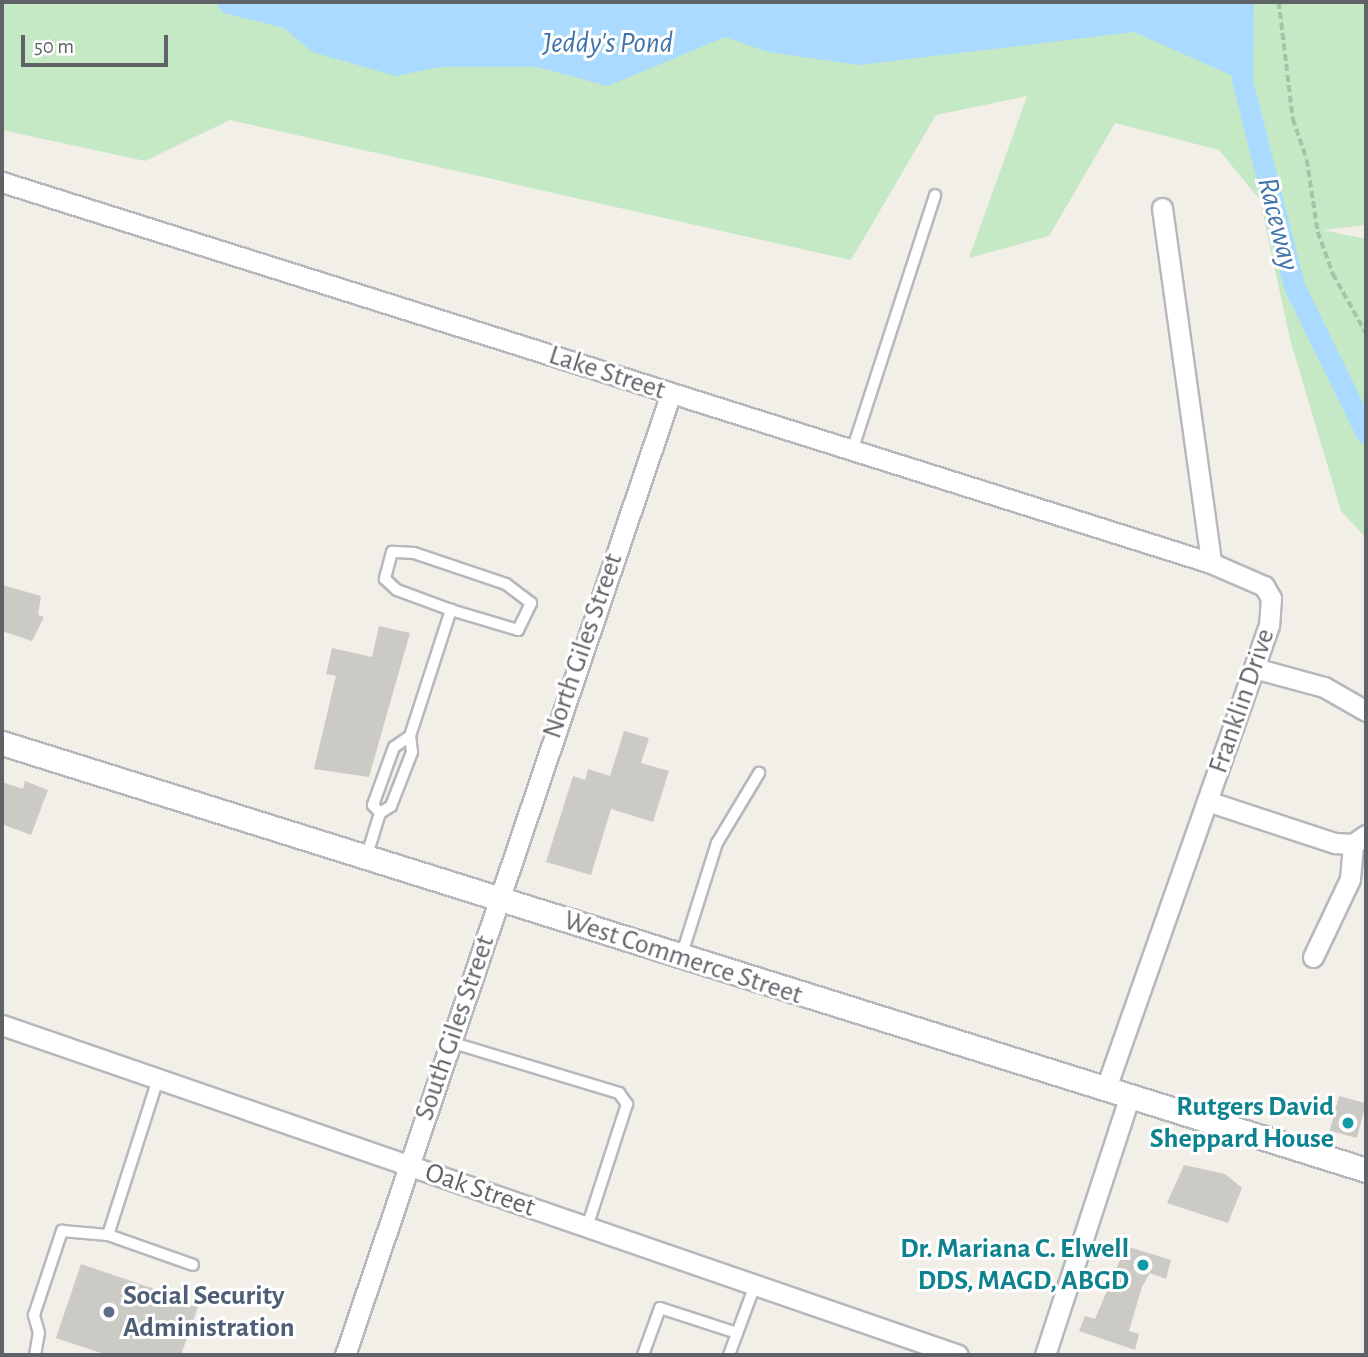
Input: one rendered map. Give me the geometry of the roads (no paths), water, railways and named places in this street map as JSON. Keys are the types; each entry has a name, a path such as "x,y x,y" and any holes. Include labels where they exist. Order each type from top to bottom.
{"street":[{"name":"Lake Street","path":"2,182 1212,563"},
{"path":"1162,208 1212,563"},
{"name":"North Giles Street","path":"498,900 671,393"},
{"name":"Franklin Drive","path":"1105,1090 1271,614 1269,591 1212,563"},
{"path":"1254,668 1324,687 1366,711"},
{"name":"West Commerce Street","path":"2,743 681,958 1366,1170"},
{"path":"1208,801 1360,839 1350,879 1314,957"},
{"name":"South Giles Street","path":"345,1355 498,900"},
{"name":"Oak Street","path":"2,1026 958,1355"},
{"path":"1045,1355 1129,1098"}],"lane":[{"path":"852,451 935,195"},
{"path":"392,552 506,584 531,603 519,630 451,610 397,590 385,579 392,552"},
{"path":"366,858 380,813 391,806 412,752 410,736 451,610"},
{"path":"380,813 373,804 394,747 410,736"},
{"path":"681,958 717,843 759,773"},
{"path":"382,780 399,786"},
{"path":"450,1042 619,1093 627,1104 587,1227"},
{"path":"108,1235 158,1079"},
{"path":"35,1355 39,1333 34,1315 62,1231 108,1235 193,1265"},
{"path":"729,1355 755,1285"},
{"path":"643,1355 660,1308 737,1333"}],"water":[{"name":"Jeddy's Pond","path":"215,2 1243,2 1242,80 1134,32 859,65 768,52 725,37 608,86 537,67 440,67 396,76 312,52 284,28 223,13"}],"waterway":[{"name":"Raceway","path":"1243,2 1242,80 1294,286 1366,433"}],"place":[{"name":"Rutgers David Sheppard House","path":"1348,1123"},
{"name":"Dr. Mariana C. Elwell DDS, MAGD, ABGD","path":"1143,1265"},
{"name":"Social Security Administration","path":"109,1312"}]}
